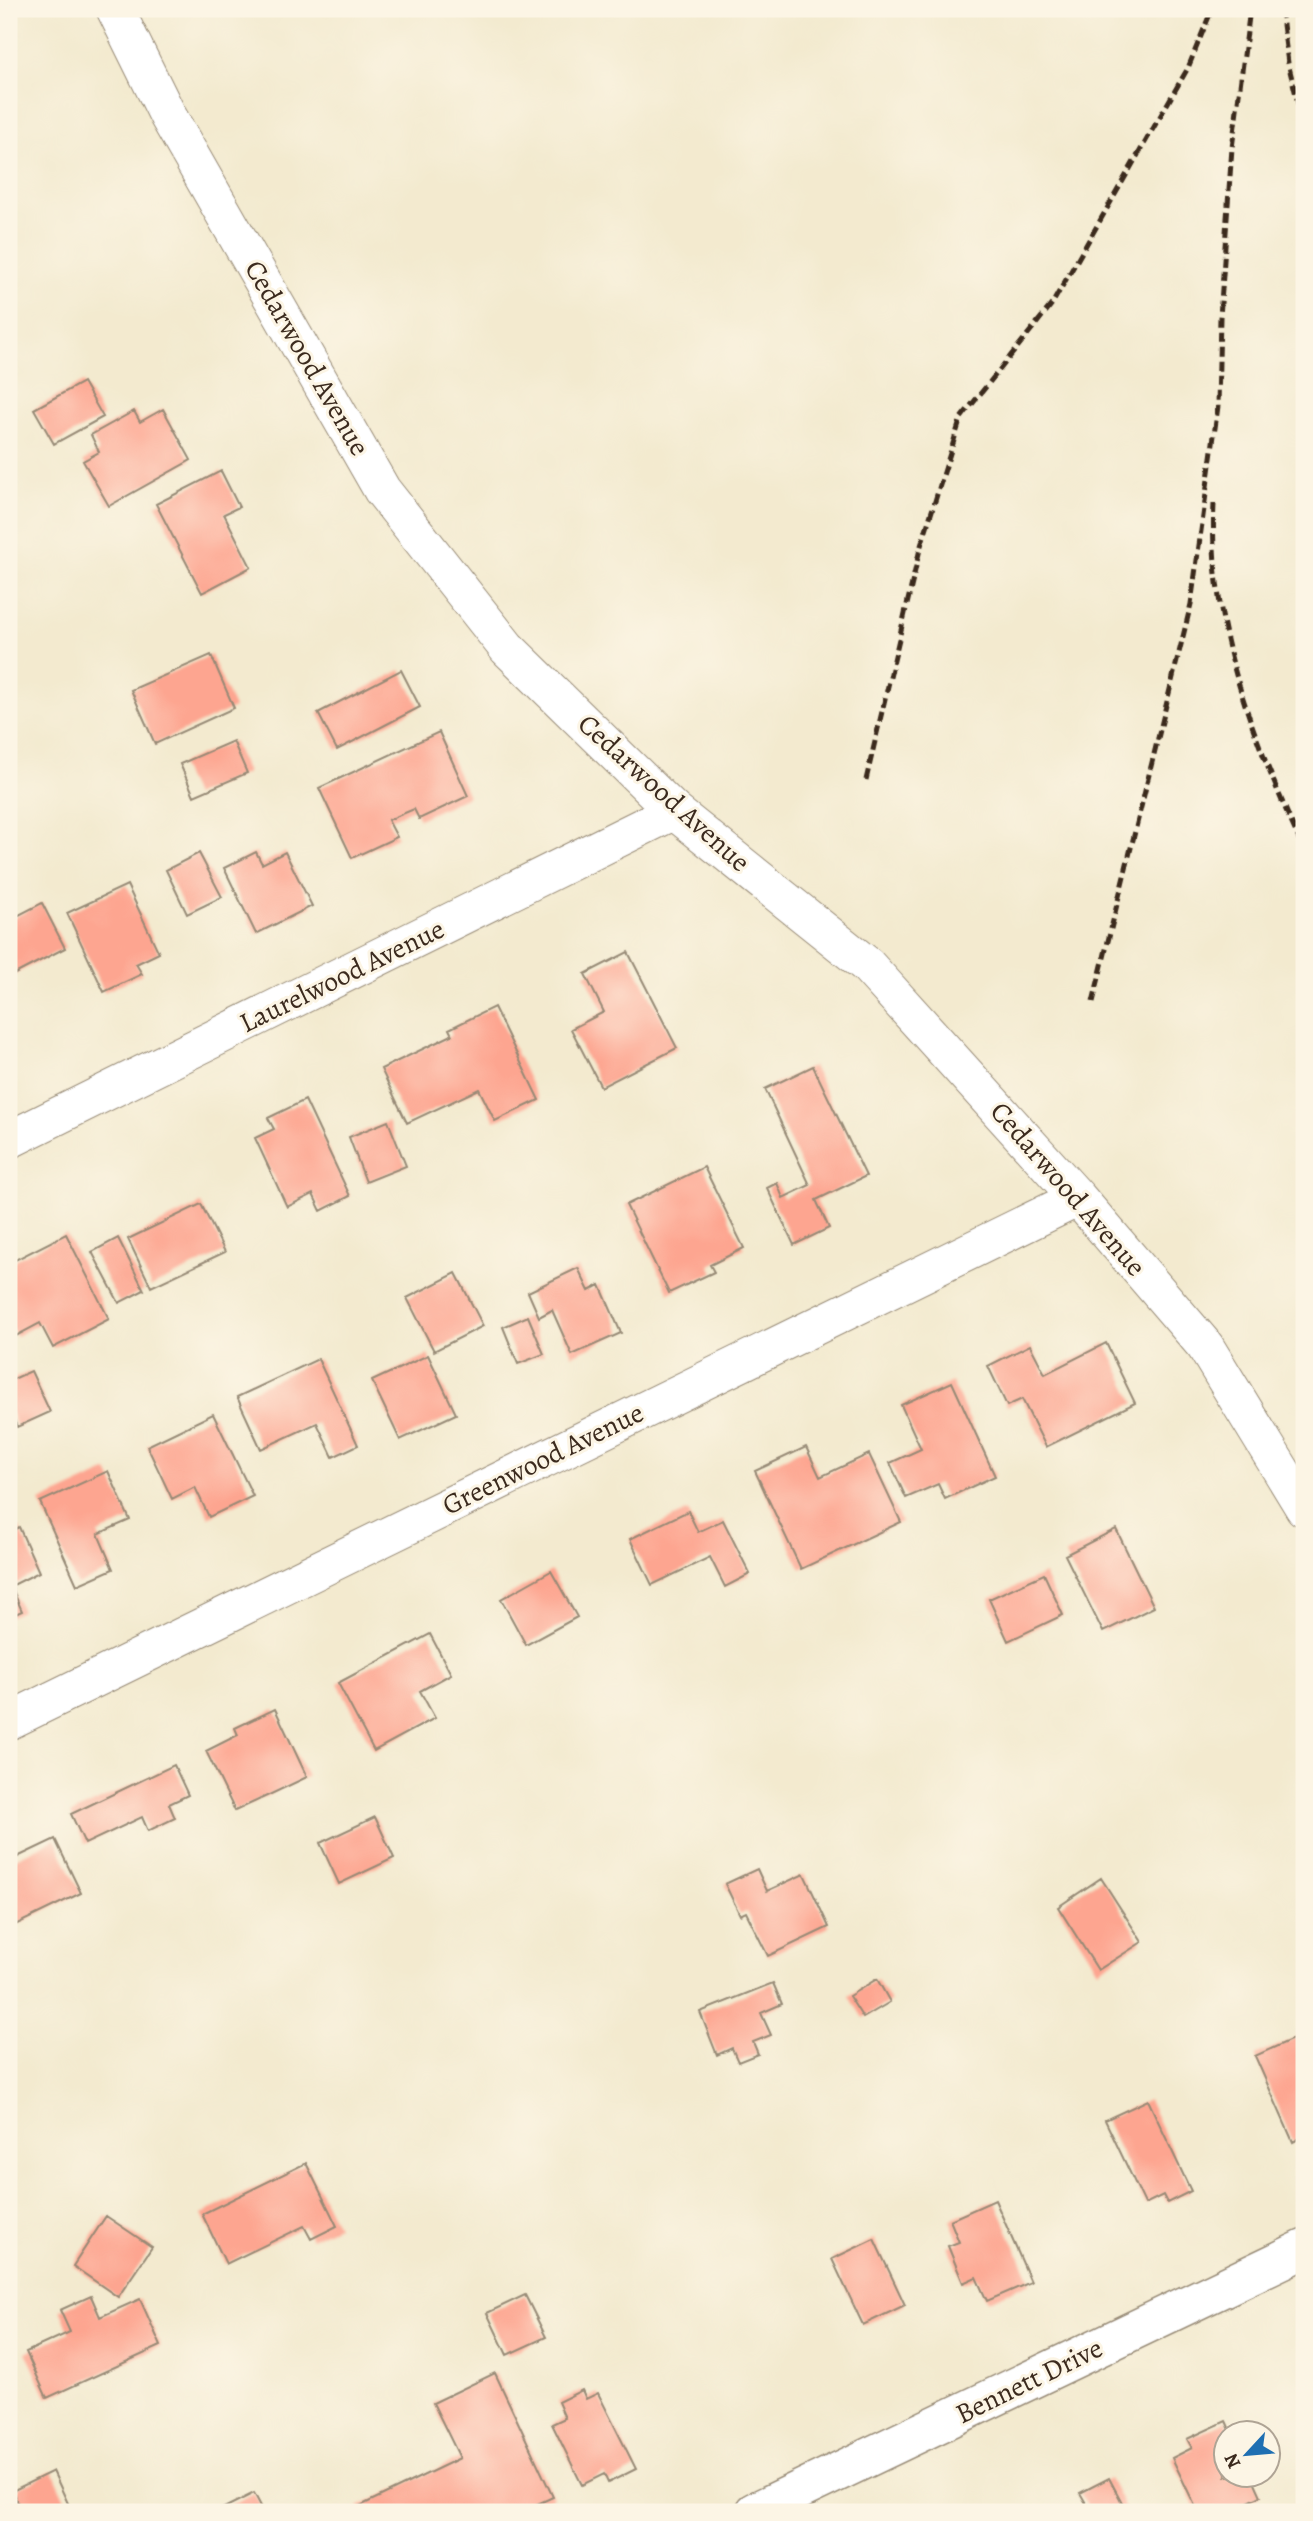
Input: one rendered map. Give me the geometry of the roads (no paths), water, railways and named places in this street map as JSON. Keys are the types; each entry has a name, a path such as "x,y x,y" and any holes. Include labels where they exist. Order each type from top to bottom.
{"main road":[{"name":"Bennett Drive","path":"754,2512 1304,2249"}],"street":[{"name":"Cedarwood Avenue","path":"115,9 168,116 382,490 507,648 674,811 867,965 1078,1198 1205,1346 1304,1508"},
{"name":"Laurelwood Avenue","path":"9,1140 674,811"},
{"name":"Greenwood Avenue","path":"9,1721 1078,1198"}],"railway":[{"path":"866,780 920,549 961,418 1052,304 1188,68 1212,9"},
{"path":"1093,1002 1191,604 1218,406 1220,317 1232,148 1250,9"},
{"path":"1281,9 1288,63 1304,127"},
{"path":"1214,504 1218,594 1238,682 1268,767 1304,850"}]}
